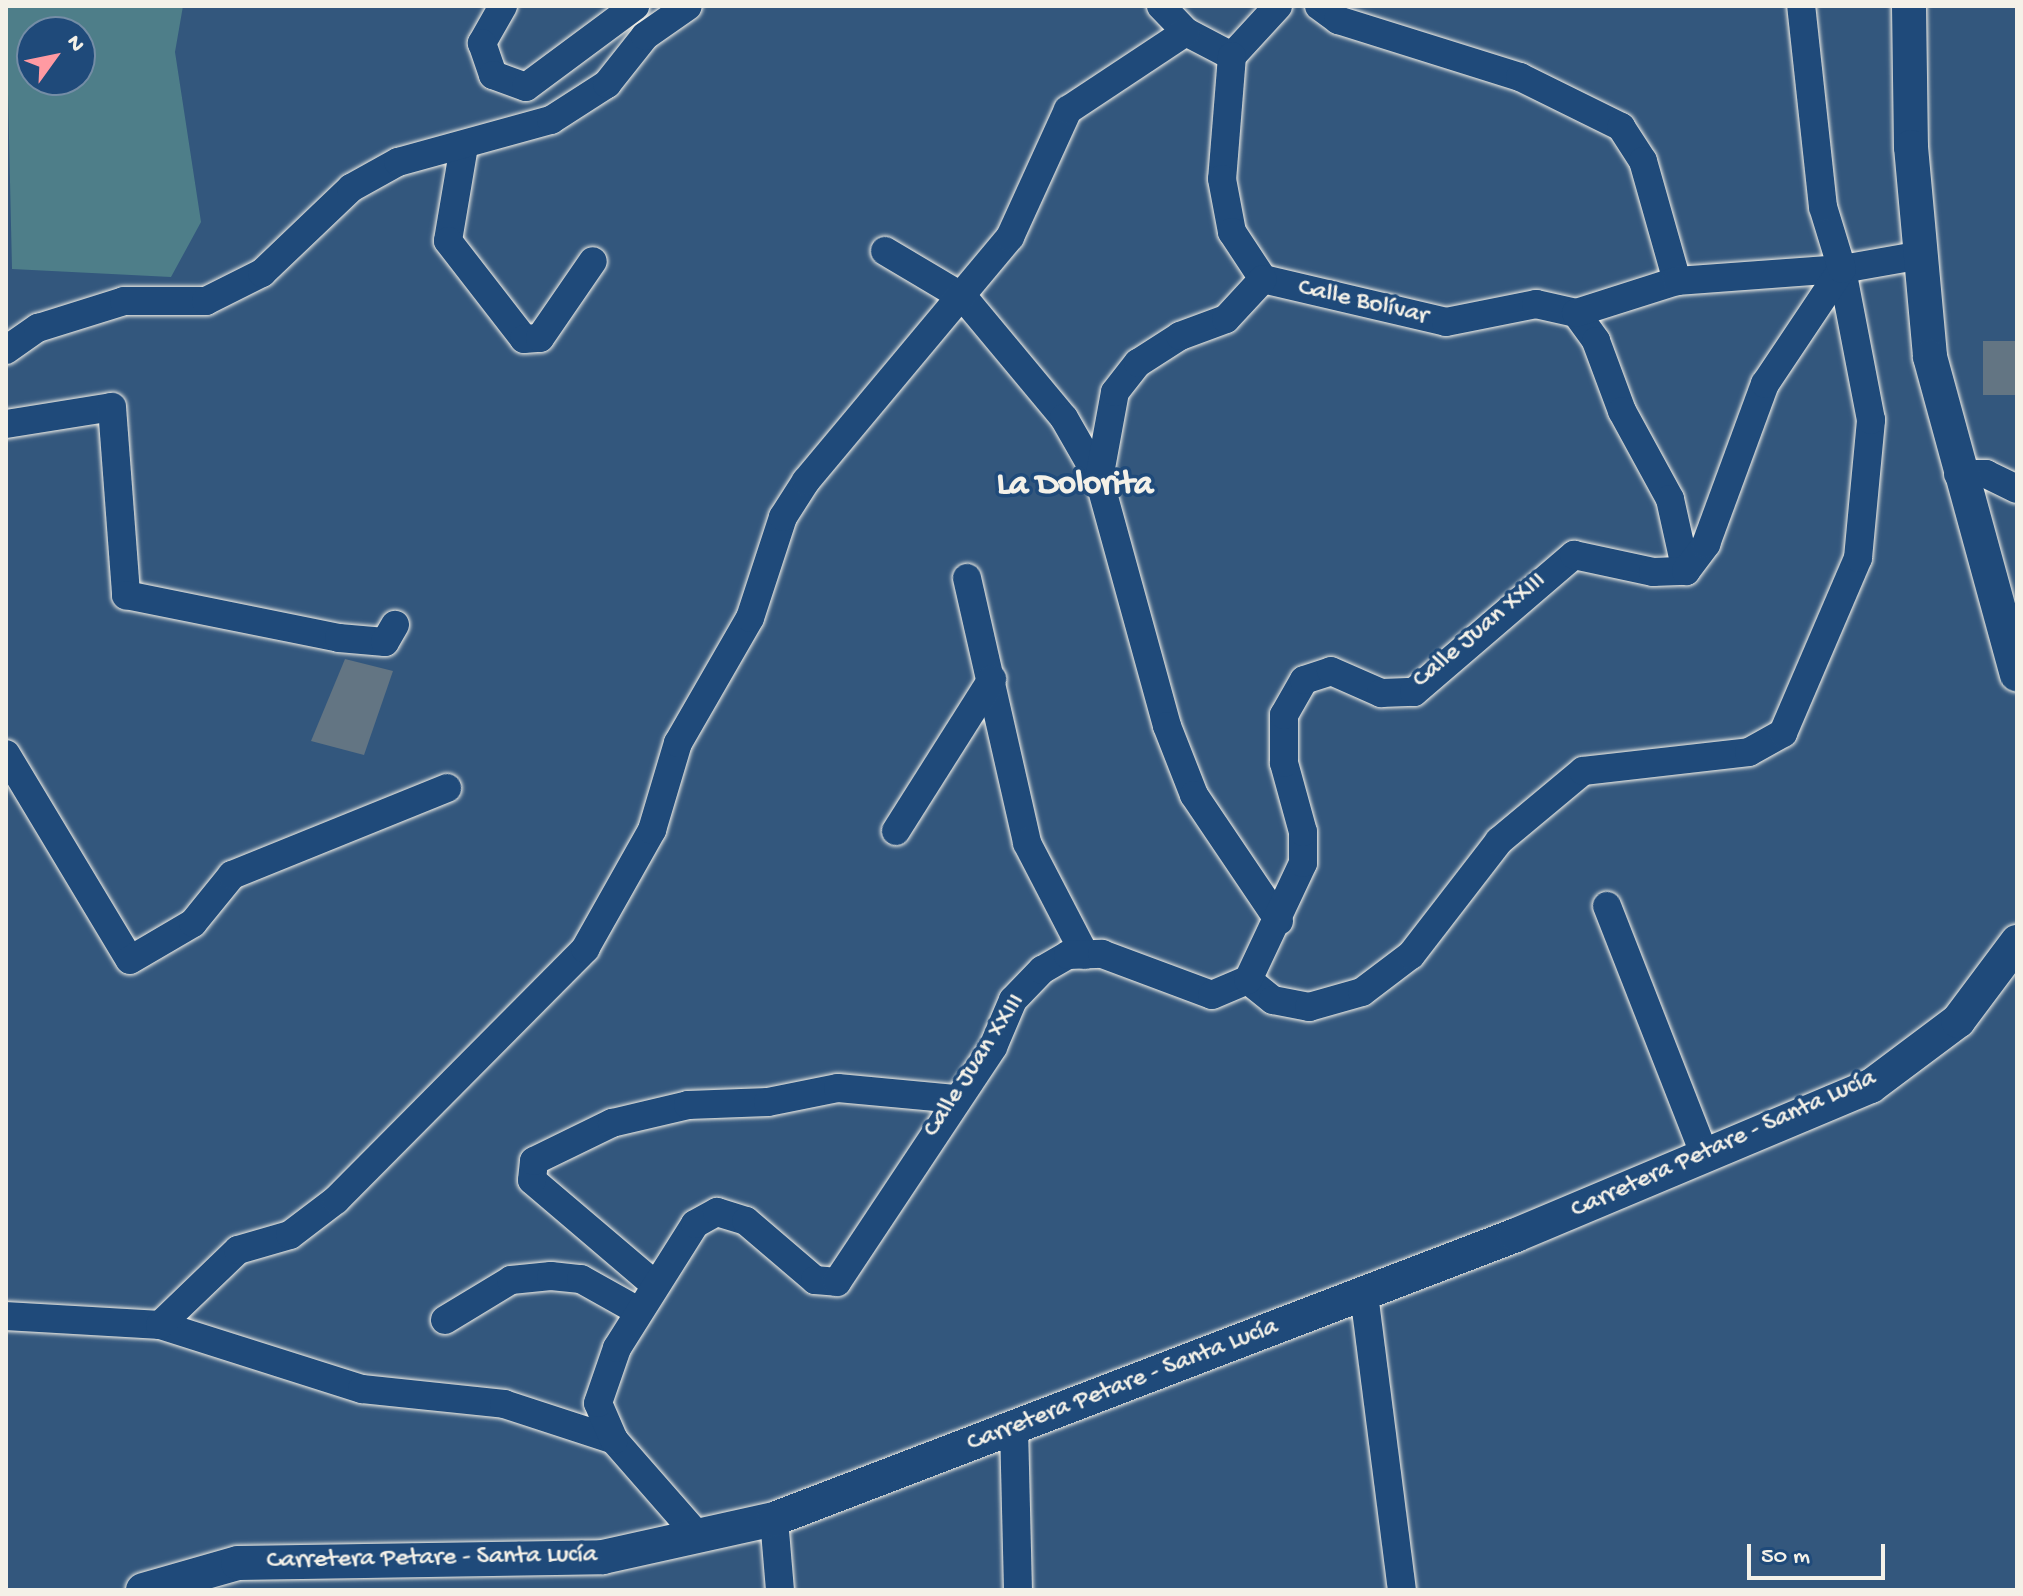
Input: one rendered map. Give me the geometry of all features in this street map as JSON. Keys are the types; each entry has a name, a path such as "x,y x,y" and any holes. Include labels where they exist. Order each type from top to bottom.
{"main road":[{"path":"1909,6 1921,255 1930,357 1958,474 2017,674"},
{"name":"Carretera Petare - Santa Lucía","path":"143,1590 238,1563 603,1557 774,1519 1364,1294 1871,1086 1958,1021 2017,942"}],"street":[{"path":"503,6 482,43 493,75 526,87 635,6"},
{"path":"6,350 38,328 124,301 206,301 262,273 351,188 398,162 551,120 607,84 645,36 688,6"},
{"path":"1161,6 1186,32 1232,56 1278,6"},
{"path":"1319,6 1338,20 1520,77 1621,127 1643,161 1677,281"},
{"path":"1248,980 1273,1000 1309,1007 1362,992 1411,955 1499,841 1583,771 1749,752 1783,733 1858,558 1871,420 1842,269 1823,207 1801,6"},
{"path":"160,1325 238,1250 290,1235 336,1200 585,949 652,830 678,743 750,618 783,517 964,298 1026,213 1068,110 1186,32"},
{"name":"Calle Bolívar","path":"1232,56 1222,179 1232,232 1263,279 1446,322 1536,304 1576,313"},
{"path":"464,146 448,241 524,339 540,338 593,261"},
{"path":"885,251 964,298 1064,418 1099,479 1167,726 1194,795 1279,921"},
{"path":"1686,571 1670,499 1622,411 1596,341 1576,313 1677,281 1842,269 1921,255"},
{"path":"1686,571 1706,544 1765,384 1842,269"},
{"path":"1099,479 1115,392 1138,363 1180,336 1226,319 1263,279"},
{"path":"6,424 112,407 126,595 339,638 385,642 395,625"},
{"path":"1958,474 1986,474 2017,489"},
{"name":"Calle Juan XXIII","path":"698,1536 614,1440 598,1403 638,1311 695,1224 717,1212 746,1221 815,1280 837,1282 993,1047 1013,1000 1042,970 1085,955 1141,965 1212,995 1248,980 1279,921 1303,863 1303,832 1284,763 1284,715 1304,680 1331,671 1381,693 1414,692 1574,555 1653,572 1686,571"},
{"path":"967,578 1027,843 1085,955"},
{"path":"896,831 992,679"},
{"path":"6,754 130,960 193,923 232,875 447,788"},
{"path":"1607,906 1705,1156"},
{"path":"654,1284 532,1180 534,1161 612,1123 688,1105 768,1102 838,1088 957,1099"},
{"path":"445,1320 511,1280 551,1276 581,1279 638,1311"},
{"path":"1364,1294 1402,1590"},
{"path":"6,1316 160,1325 362,1389 504,1404 614,1440"},
{"path":"1014,1427 1018,1590"},
{"path":"774,1519 780,1590"}],"green space":[{"path":"6,6 183,6 175,52 201,222 171,277 12,269"}],"building":[{"path":"1983,341 2017,341 2017,395 1983,395"},
{"path":"345,659 393,671 364,755 311,741"}],"district":[{"name":"La Dolorita","path":"1075,487"}]}
